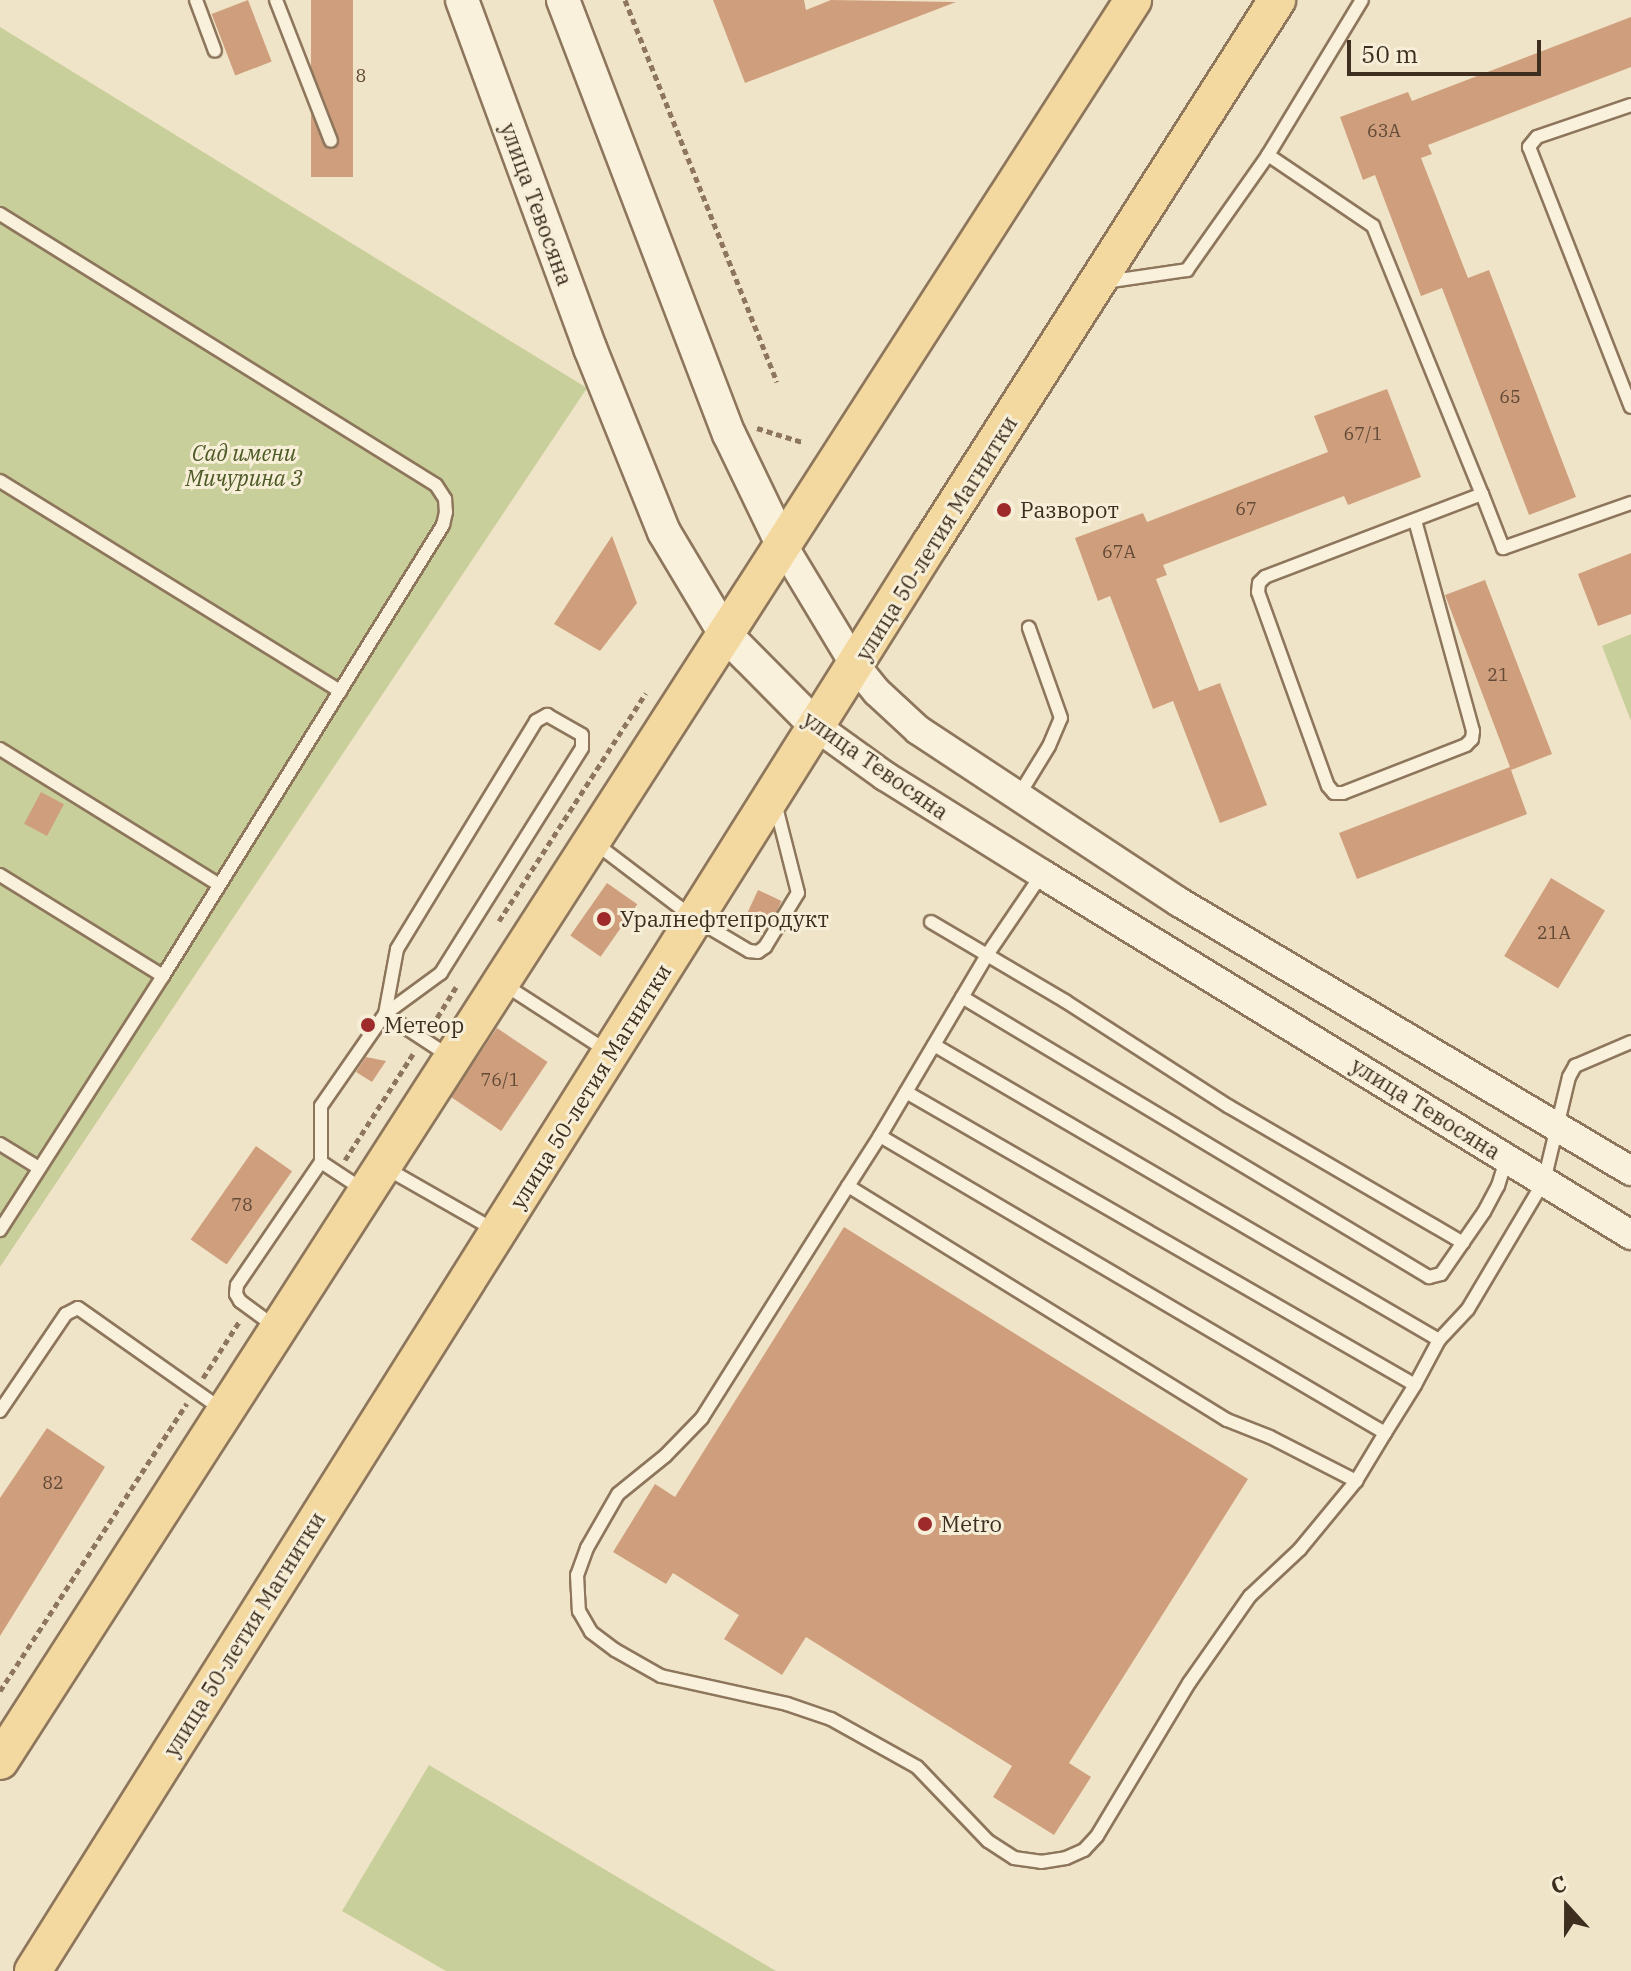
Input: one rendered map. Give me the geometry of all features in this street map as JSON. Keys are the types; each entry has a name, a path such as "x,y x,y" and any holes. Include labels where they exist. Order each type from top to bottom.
{"main road":[{"name":"улица Тевосяна","path":"462,0 590,348 664,532 725,634 817,727"},
{"path":"563,0 729,434 782,544"},
{"path":"0,1761 590,839 1133,0"},
{"name":"улица 50-летия Магнитки","path":"33,1971 1277,0"}],"street":[{"path":"782,544 855,665 877,692 918,730 1179,902 1631,1171"},
{"name":"улица Тевосяна","path":"817,727 885,776 1042,874 1631,1235"}],"lane":[{"path":"196,0 215,51"},
{"path":"276,0 331,141"},
{"path":"1098,283 1187,270 1268,155 1362,0"},
{"path":"1631,105 1537,137 1529,147 1631,407"},
{"path":"1268,155 1373,226 1503,548 1631,503"},
{"path":"0,214 436,485 445,499 443,525 163,976 0,1230"},
{"path":"0,481 340,691"},
{"path":"1415,521 1473,731 1472,739 1357,788 1334,793 1328,786 1306,727 1258,592 1259,583 1265,577 1482,494"},
{"path":"1017,798 1049,746 1061,718 1029,628"},
{"path":"276,1328 240,1301 236,1289 321,1162 321,1106 385,1014 441,973 582,748 584,739 578,732 547,715 536,721 397,949 385,1014"},
{"path":"0,749 219,885"},
{"path":"590,839 695,919 749,951 758,952 765,947 799,890 774,797"},
{"path":"1042,874 987,955 880,1136 702,1418 665,1456 618,1494 587,1548 577,1575 579,1611 591,1632 615,1650 661,1676 787,1704 831,1719 917,1767 988,1841 1014,1858 1041,1862 1066,1858 1084,1850 1097,1836 1189,1683 1250,1596 1300,1549 1356,1481 1439,1340 1468,1309 1544,1181 1569,1077 1575,1066 1631,1042"},
{"path":"0,875 163,976"},
{"path":"931,922 1228,1106 1463,1243"},
{"path":"499,981 611,1053"},
{"path":"962,997 1423,1274 1436,1277 1463,1243 1498,1186 1506,1159"},
{"path":"385,1014 451,1057"},
{"path":"934,1045 1439,1340"},
{"path":"906,1092 1415,1385"},
{"path":"880,1136 1385,1433"},
{"path":"0,1144 39,1168"},
{"path":"321,1162 373,1178 498,1232"},
{"path":"848,1186 1227,1420 1270,1437 1356,1481"},
{"path":"0,1411 66,1314 78,1308 223,1411"}],"path":[{"path":"625,0 777,382"},
{"path":"745,424 802,442"}],"green space":[{"name":"Сад имени Мичурина 3","path":"0,27 587,388 0,1267"},
{"path":"1631,634 1631,721 1602,646"},
{"path":"429,1765 776,1971 446,1971 342,1911"}],"building":[{"path":"248,0 272,62 235,76 212,14"},
{"path":"311,0 353,0 353,177 311,177"},
{"path":"713,0 804,0 806,10 831,0 956,2 745,83"},
{"path":"1631,17 1631,67 1428,145 1432,154 1421,158 1468,278 1489,270 1576,497 1529,515 1442,288 1421,296 1375,175 1363,180 1340,117 1408,92 1412,101"},
{"path":"1387,389 1421,477 1348,505 1344,496 1163,565 1167,575 1156,579 1199,691 1220,683 1267,805 1220,823 1173,701 1153,709 1110,596 1098,601 1075,538 1143,513 1147,522 1328,452 1314,416"},
{"path":"612,536 637,603 600,651 554,624"},
{"path":"1631,553 1631,614 1598,626 1578,574"},
{"path":"1485,580 1552,754 1511,770 1527,814 1357,879 1339,833 1510,767 1445,595"},
{"path":"41,792 64,804 47,836 24,824"},
{"path":"1551,878 1605,910 1558,988 1504,956"},
{"name":"Уралнефтепродукт","path":"607,883 637,904 601,957 570,935"},
{"path":"758,890 782,901 769,928 745,917"},
{"path":"497,1028 548,1062 501,1131 451,1097"},
{"path":"366,1057 386,1061 372,1082 356,1072"},
{"path":"256,1146 292,1171 227,1265 191,1239"},
{"name":"Metro","path":"844,1227 1248,1479 1069,1763 1091,1777 1054,1835 993,1797 1012,1766 806,1637 782,1675 724,1639 739,1615 673,1573 666,1584 613,1552 655,1484 675,1497"},
{"path":"47,1428 105,1467 0,1636 0,1498"}],"place":[{"name":"Разворот","path":"1004,510"},
{"name":"Уралнефтепродукт","path":"604,919"},
{"name":"Метеор","path":"368,1025"},
{"name":"Metro","path":"925,1524"}]}
